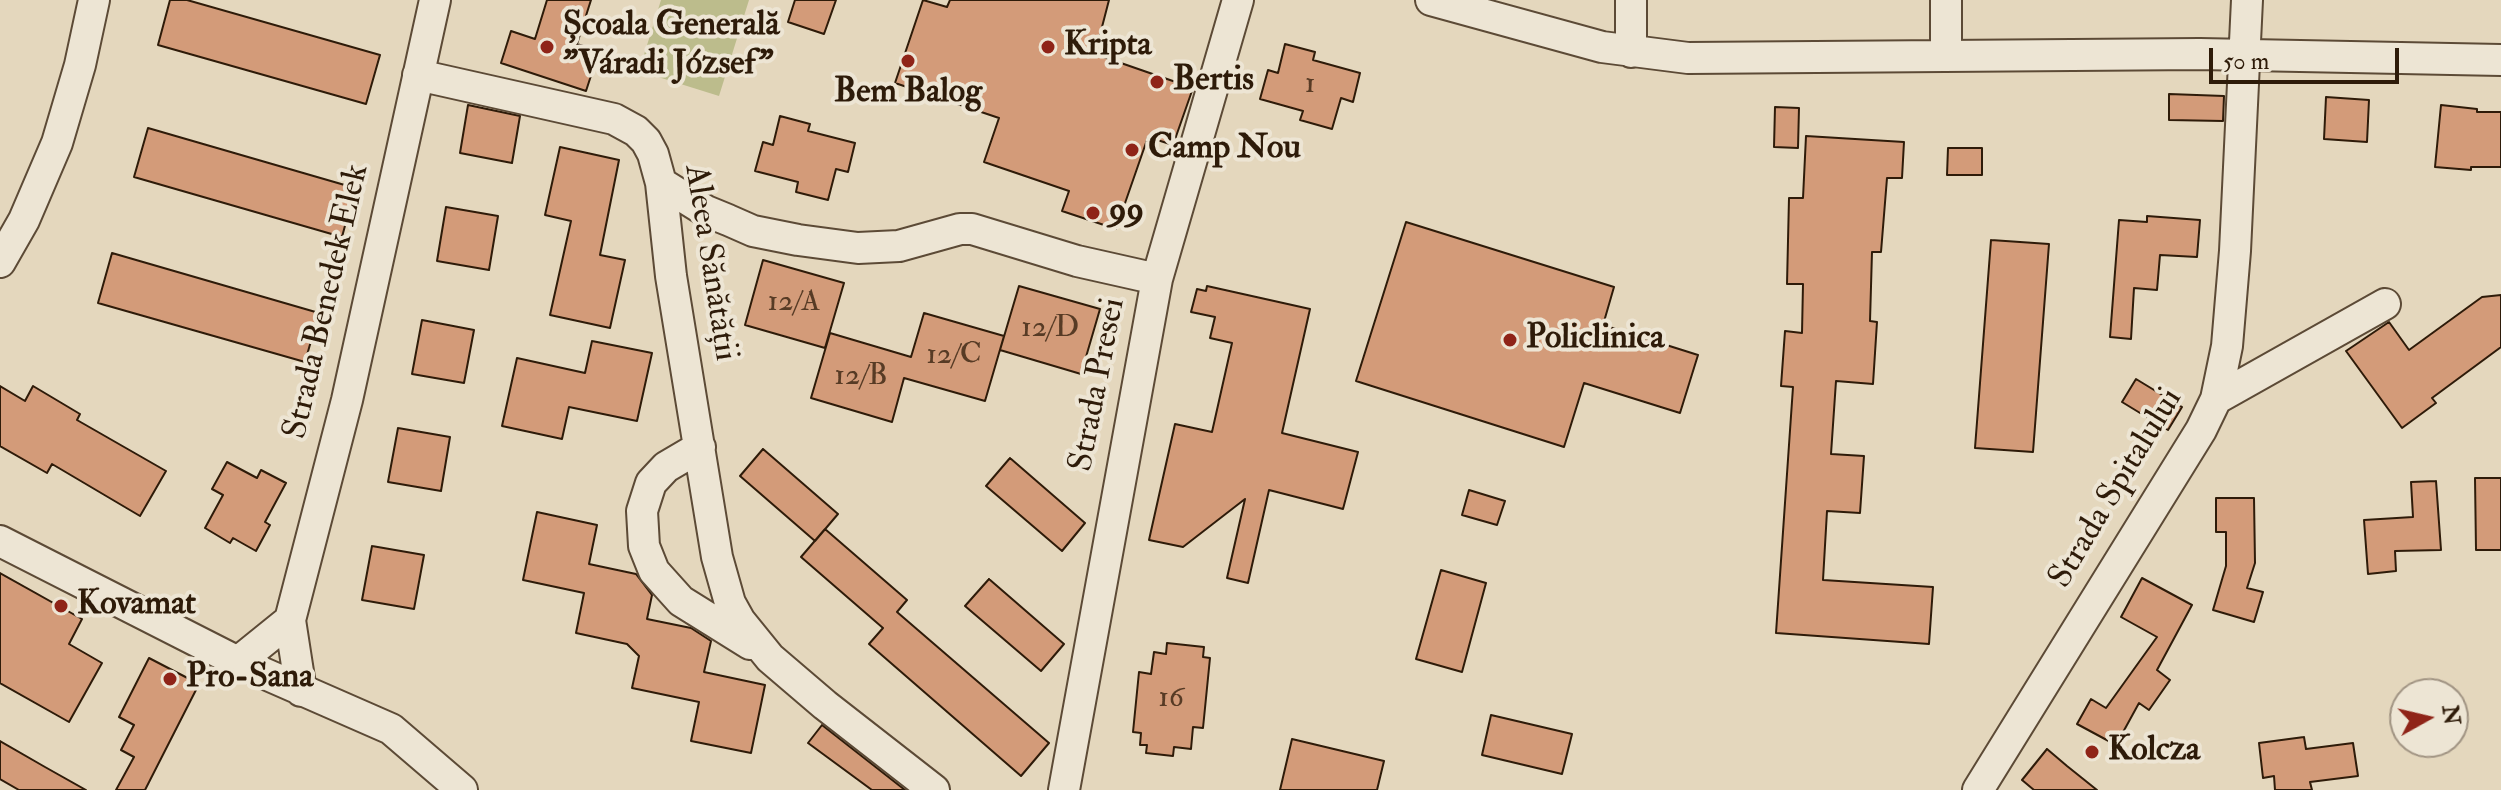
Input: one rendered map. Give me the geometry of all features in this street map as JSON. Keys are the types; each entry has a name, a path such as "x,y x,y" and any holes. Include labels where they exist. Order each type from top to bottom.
{"street":[{"path":"0,262 12,216 57,143 80,65 94,0"},
{"name":"Strada Benedek Elek","path":"301,691 290,620 347,400 435,0"},
{"name":"Strada Presei","path":"1064,790 1157,279 1238,0"},
{"path":"1431,0 1569,39 1631,52 1688,58 2245,55 2501,60"},
{"path":"1631,0 1631,52"},
{"path":"1946,0 1946,56"},
{"name":"Strada Spitalului","path":"1978,790 2201,430 2216,399 2227,346 2235,251 2247,0"},
{"name":"Aleea Sănătății","path":"418,75 549,103 626,124 646,141 661,183 671,276 723,584 740,621 770,658"},
{"path":"661,183 706,211 753,231 798,240 858,248 899,246 960,229 972,229 1077,261 1157,279"},
{"path":"2216,399 2385,304"},
{"name":"Aleea Sănătății","path":"700,447 666,467 651,483 642,511 644,546 654,571 681,601 770,658 934,790"},
{"path":"0,541 238,662 391,729 462,790"},
{"path":"238,662 290,620"}],"green space":[{"path":"661,0 749,0 719,96 639,71"}],"building":[{"path":"170,0 187,0 380,55 366,104 158,45"},
{"name":"Școala Generală \"Váradi József\"","path":"547,0 591,0 577,44 599,51 586,91 501,63 511,31 535,39"},
{"name":"Școala Generală \"Váradi József\"","path":"795,0 836,0 824,34 788,22"},
{"path":"923,0 947,7 950,0 1109,0 1095,54 1193,88 1173,145 1148,137 1116,229 1062,211 1069,191 984,162 999,118 895,83"},
{"path":"1285,44 1315,52 1313,60 1360,73 1353,102 1341,98 1332,129 1300,120 1303,111 1260,99 1268,70 1278,73"},
{"path":"2169,94 2224,96 2223,121 2169,120"},
{"path":"2326,97 2369,100 2367,142 2324,139"},
{"path":"468,105 520,116 512,163 460,153"},
{"path":"2441,105 2477,109 2477,112 2501,112 2501,167 2471,167 2471,170 2435,167"},
{"path":"1775,107 1799,108 1798,148 1774,147"},
{"path":"780,116 810,124 808,131 855,143 848,172 836,169 828,200 796,192 798,182 755,171 763,142 773,145"},
{"path":"148,128 355,188 342,237 134,177"},
{"path":"1806,136 1904,142 1902,178 1887,178 1881,252 1872,252 1870,321 1877,322 1873,384 1836,381 1831,454 1864,456 1860,513 1827,511 1823,580 1933,587 1929,644 1776,633 1793,387 1781,386 1785,331 1802,333 1803,284 1787,284 1789,198 1803,198"},
{"path":"560,147 619,160 600,255 625,260 610,328 550,315 571,221 545,215"},
{"path":"1948,148 1982,148 1982,175 1947,175"},
{"path":"446,207 498,216 489,270 437,261"},
{"path":"2147,216 2200,220 2197,257 2160,255 2157,290 2134,288 2131,339 2110,337 2119,220 2147,222"},
{"name":"Policlinica","path":"1406,222 1614,287 1603,325 1698,355 1680,413 1584,383 1564,447 1356,381"},
{"path":"1991,240 2049,244 2033,452 1975,448"},
{"path":"112,253 319,313 305,362 98,303"},
{"path":"763,260 844,283 825,348 745,325"},
{"path":"1019,286 1100,309 1081,374 1000,350"},
{"path":"1207,286 1310,309 1282,433 1358,452 1343,509 1269,490 1248,583 1227,578 1245,499 1183,547 1149,540 1175,424 1212,432 1232,343 1210,338 1215,317 1191,312 1197,289 1206,291"},
{"path":"2501,295 2501,347 2432,398 2436,403 2402,428 2346,351 2389,322 2409,350 2482,297"},
{"path":"924,313 1004,336 985,401 904,378 892,422 811,398 830,333 911,357"},
{"path":"422,320 474,330 464,383 412,374"},
{"path":"592,341 652,353 637,421 569,407 562,439 502,426 517,358 585,373"},
{"path":"2136,379 2182,407 2168,430 2122,402"},
{"path":"0,386 25,401 33,386 80,414 77,420 166,471 140,516 52,464 47,473 0,446"},
{"path":"398,428 450,437 441,491 388,482"},
{"path":"763,449 838,514 815,541 740,476"},
{"path":"1010,458 1085,523 1062,551 986,486"},
{"path":"227,462 257,478 261,470 286,483 265,522 270,525 256,551 233,538 230,543 205,528 223,495 212,489"},
{"path":"2475,478 2501,478 2501,550 2476,550"},
{"path":"2436,481 2441,550 2395,551 2396,571 2368,574 2364,520 2413,517 2411,482"},
{"path":"1469,490 1505,501 1497,525 1462,515"},
{"path":"2216,498 2254,498 2255,563 2247,588 2263,592 2254,622 2213,610 2226,566 2226,532 2216,532"},
{"path":"537,512 597,525 589,564 636,574 652,595 647,619 691,628 711,641 704,672 765,685 751,753 691,741 699,702 632,688 639,656 627,644 576,633 584,593 523,580"},
{"path":"825,529 907,600 897,612 1049,743 1021,776 869,644 883,628 801,557"},
{"path":"372,546 424,555 414,609 362,600"},
{"path":"1441,570 1486,583 1462,672 1416,659"},
{"path":"0,573 82,619 69,644 102,663 69,722 0,683"},
{"path":"2142,578 2192,605 2157,670 2170,680 2149,710 2139,703 2116,745 2077,724 2091,699 2106,708 2157,637 2121,617"},
{"path":"989,579 1064,644 1041,671 965,606"},
{"path":"1167,643 1204,647 1203,657 1210,658 1203,728 1193,727 1191,749 1174,747 1173,756 1146,753 1147,745 1140,745 1141,733 1133,732 1139,672 1151,674 1154,652 1166,654"},
{"path":"149,658 199,684 145,790 116,790 134,757 121,750 134,725 119,717"},
{"path":"1491,715 1572,734 1562,774 1482,755"},
{"path":"822,725 905,790 872,790 808,743"},
{"path":"2304,737 2306,749 2353,743 2358,776 2310,782 2312,790 2275,790 2274,776 2263,778 2259,743"},
{"path":"1292,739 1384,761 1377,790 1280,790"},
{"path":"0,741 86,790 19,790 0,779"},
{"path":"2047,749 2097,790 2034,790 2022,780"}],"place":[{"name":"Școala Generală \"Váradi József\"","path":"547,47"},
{"name":"Kripta","path":"1048,47"},
{"name":"Bem Balog","path":"908,61"},
{"name":"Bertis","path":"1157,82"},
{"name":"Camp Nou","path":"1132,150"},
{"name":"99","path":"1093,213"},
{"name":"Policlinica","path":"1510,340"},
{"name":"Kovamat","path":"61,606"},
{"name":"Pro-Sana","path":"170,679"},
{"name":"Kolcza","path":"2092,752"}]}
